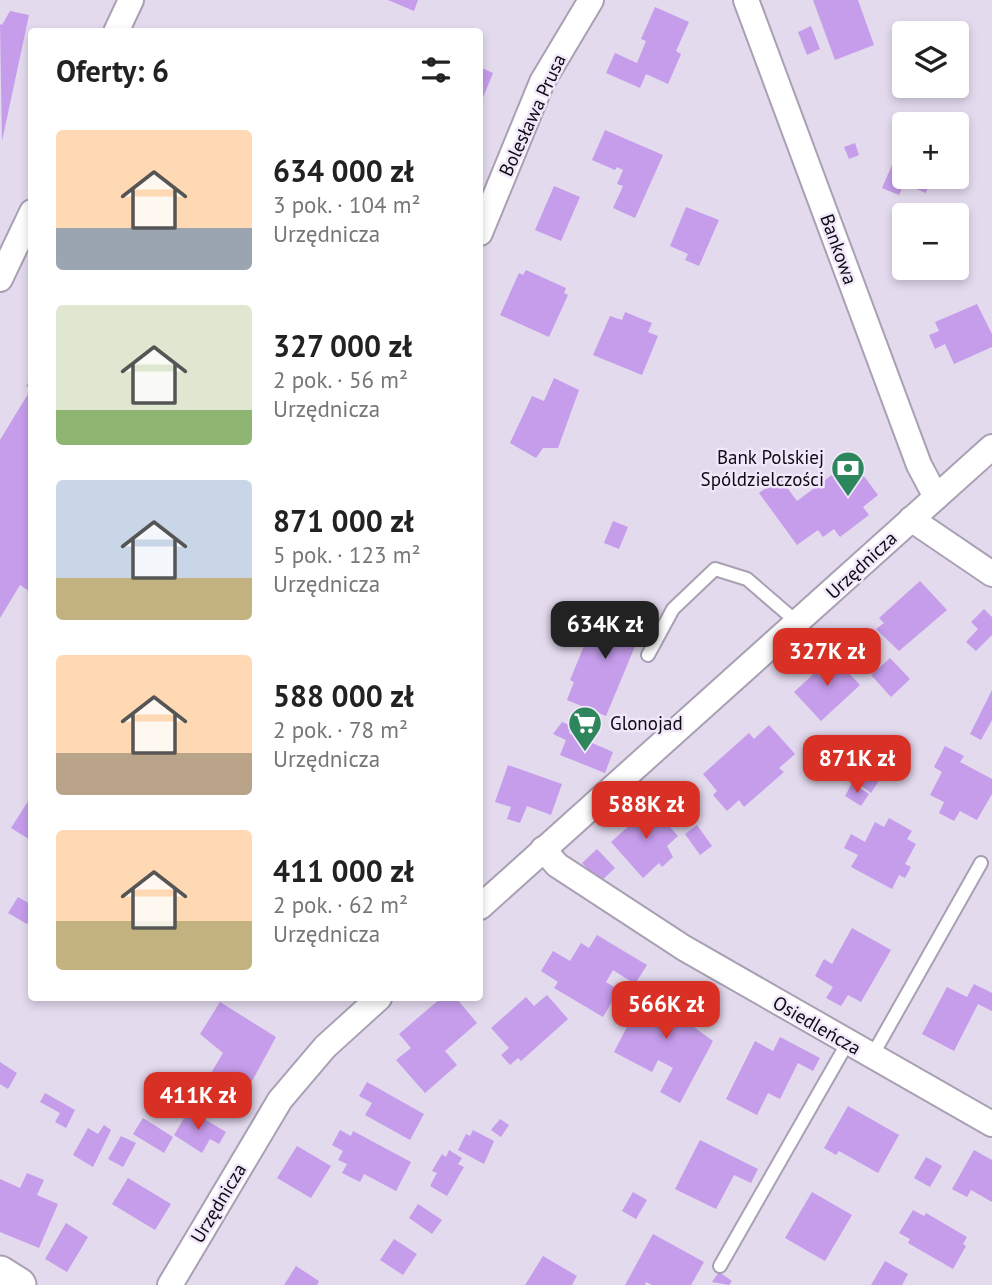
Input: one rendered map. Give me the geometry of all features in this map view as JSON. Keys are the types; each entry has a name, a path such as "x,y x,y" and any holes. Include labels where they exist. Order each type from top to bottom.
{"street":[{"path":"118,28 131,0"},
{"name":"Bolesława Prusa","path":"483,226 542,82 591,0"},
{"name":"Bankowa","path":"746,0 914,452 936,497"},
{"path":"0,279 28,220"},
{"name":"Urzędnicza","path":"483,904 992,447"},
{"path":"911,519 992,574"},
{"name":"Osiedleńcza","path":"543,849 557,865 684,948 992,1124"},
{"name":"Urzędnicza","path":"170,1285 280,1100 325,1047 376,1001"},
{"path":"0,1273 19,1285"}],"lane":[{"path":"648,655 673,609 715,569 747,579 798,623"},
{"path":"872,1056 981,863"},
{"path":"720,1266 848,1042"}],"building":[{"path":"388,0 418,0 414,11"},
{"path":"813,0 858,0 874,45 835,60"},
{"path":"655,7 689,22 676,51 681,54 668,84 646,74 640,88 606,73 615,53 637,63 646,41 641,39"},
{"path":"10,11 29,15 2,141 0,24 2,25"},
{"path":"811,26 820,49 807,55 798,32"},
{"path":"483,68 493,73 483,98"},
{"path":"605,130 663,155 635,218 613,208 623,186 617,184 623,170 617,167 615,170 592,160"},
{"path":"855,143 859,155 849,159 844,147"},
{"path":"892,165 892,189 902,189 899,195 882,188"},
{"path":"554,186 580,197 561,241 535,230"},
{"path":"686,207 719,220 699,266 685,260 688,254 670,246"},
{"path":"526,270 566,288 564,293 568,295 549,337 500,315 519,273 523,275"},
{"path":"977,304 992,334 992,347 954,364 945,344 935,349 929,335 939,331 935,322"},
{"path":"625,312 652,323 648,332 658,336 642,375 593,355 610,316 622,320"},
{"path":"554,378 579,390 558,448 543,448 536,458 510,443 532,396 544,401"},
{"path":"28,394 28,590 20,585 0,618 0,440"},
{"path":"852,460 878,495 863,507 869,515 840,537 834,529 823,537 818,530 797,545 759,493 780,478 797,501"},
{"path":"613,521 628,527 619,549 604,543"},
{"path":"920,581 947,610 899,651 876,629 884,623 879,618"},
{"path":"606,606 645,622 606,716 567,700 574,682 570,680 591,629 596,631"},
{"path":"984,609 992,617 992,635 976,651 966,642 978,629 971,622"},
{"path":"833,656 860,685 821,721 794,692"},
{"path":"890,658 910,679 891,697 871,675"},
{"path":"992,690 992,720 981,740 970,734"},
{"path":"562,722 572,726 569,733 613,752 605,773 560,755 566,740 553,734"},
{"path":"769,725 795,754 779,768 784,772 744,807 739,800 727,811 713,795 717,791 703,774 749,733 754,739"},
{"path":"846,746 885,771 871,793 830,762"},
{"path":"945,746 964,756 960,762 992,779 992,794 977,820 960,811 954,821 939,813 944,802 930,795 942,772 934,767"},
{"path":"508,765 562,784 551,815 527,806 520,823 507,819 511,807 495,802"},
{"path":"852,783 869,794 861,806 845,796"},
{"path":"28,801 28,839 11,828"},
{"path":"648,802 678,836 667,846 673,857 662,867 659,863 643,878 611,842 640,816 637,813"},
{"path":"889,818 912,831 907,839 916,844 905,864 911,867 905,878 899,875 892,889 851,867 858,855 844,848 851,834 865,842 875,822 884,827"},
{"path":"697,825 712,846 700,855 685,834"},
{"path":"597,849 615,868 600,882 582,863"},
{"path":"18,897 28,903 27,924 8,913"},
{"path":"852,928 891,950 861,1002 848,995 841,1006 826,998 833,987 815,976 824,959 832,964"},
{"path":"597,935 647,965 635,984 613,970 606,982 619,990 603,1017 554,988 558,982 541,971 553,951 570,961 581,943 589,948"},
{"path":"974,984 992,993 992,1011 978,1004 954,1051 922,1034 947,987 967,997"},
{"path":"665,986 694,1001 684,1020 713,1041 680,1103 660,1092 673,1068 658,1060 652,1072 614,1052 642,998 655,1005"},
{"path":"547,995 568,1019 521,1061 518,1058 510,1065 501,1055 509,1048 491,1028 526,997 534,1006"},
{"path":"438,1001 459,1001 477,1023 445,1051 457,1065 425,1093 396,1060 411,1048 399,1034"},
{"path":"220,1002 276,1037 245,1094 211,1073 223,1053 200,1034"},
{"path":"780,1037 820,1058 813,1071 798,1063 780,1099 768,1093 757,1115 726,1099 755,1041 773,1051"},
{"path":"0,1062 17,1073 8,1089 0,1084"},
{"path":"367,1082 424,1114 410,1140 365,1115 372,1103 359,1096"},
{"path":"45,1093 75,1110 66,1128 55,1122 60,1113 40,1102"},
{"path":"848,1106 899,1135 878,1173 839,1151 836,1155 824,1148"},
{"path":"189,1110 226,1132 219,1144 210,1139 202,1153 174,1135"},
{"path":"143,1118 173,1137 164,1153 133,1134"},
{"path":"500,1119 509,1125 501,1137 491,1130"},
{"path":"104,1125 111,1130 93,1167 73,1155 88,1128 98,1134"},
{"path":"340,1130 351,1136 353,1131 411,1162 396,1191 364,1174 360,1182 342,1173 347,1164 338,1160 343,1151 332,1145"},
{"path":"473,1130 494,1141 484,1164 458,1150 466,1134 470,1136"},
{"path":"121,1136 136,1143 123,1167 108,1159"},
{"path":"700,1140 758,1169 751,1183 734,1175 716,1209 675,1189"},
{"path":"297,1146 331,1166 311,1198 277,1178"},
{"path":"449,1150 462,1158 458,1164 464,1167 447,1196 430,1186 437,1173 432,1171 442,1154 446,1157"},
{"path":"974,1150 992,1160 992,1202 971,1190 967,1197 952,1189"},
{"path":"926,1157 942,1166 930,1187 914,1178"},
{"path":"27,1173 44,1180 37,1195 58,1204 39,1248 0,1232 0,1179 20,1188"},
{"path":"128,1178 171,1204 155,1230 112,1204"},
{"path":"633,1192 647,1200 636,1219 622,1211"},
{"path":"812,1192 852,1215 825,1261 785,1238"},
{"path":"418,1204 442,1220 432,1234 409,1218"},
{"path":"913,1210 924,1216 926,1213 967,1237 963,1244 966,1246 953,1269 908,1243 910,1239 899,1233"},
{"path":"66,1223 88,1237 67,1272 45,1259"},
{"path":"653,1234 704,1262 691,1285 652,1285 646,1282 645,1285 625,1285"},
{"path":"394,1239 417,1254 403,1275 380,1260"},
{"path":"543,1256 577,1276 572,1285 525,1285"},
{"path":"885,1261 908,1274 902,1285 871,1285"},
{"path":"296,1266 319,1281 317,1285 284,1285"},
{"path":"719,1272 732,1281 729,1285 712,1282"}],"place":[{"name":"Bank Polskiej Spóldzielczości","path":"848,498"},
{"name":"Glonojad","path":"585,753"}]}
